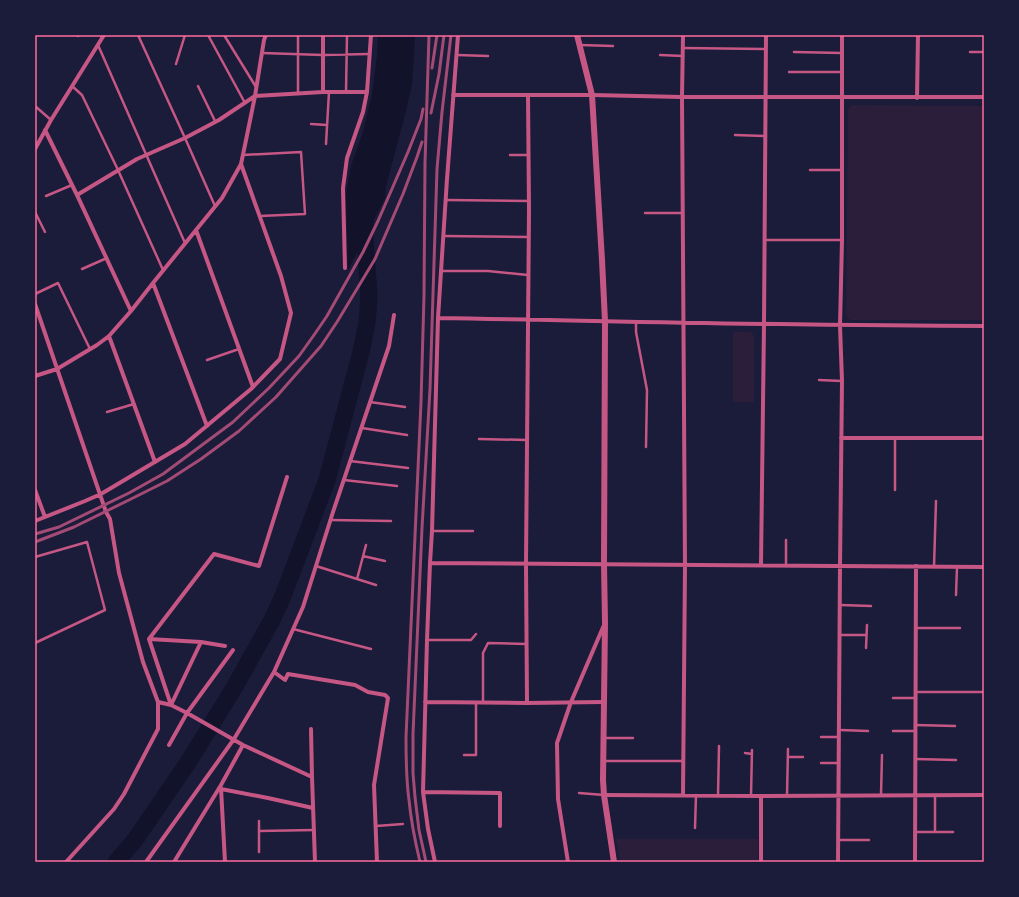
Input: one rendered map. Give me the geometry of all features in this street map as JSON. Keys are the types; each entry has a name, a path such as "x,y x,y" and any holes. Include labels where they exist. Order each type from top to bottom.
{"street":[{"path":"35,149 51,120 104,35"},
{"path":"35,376 57,368 109,336 222,198 241,164 266,35"},
{"path":"323,35 323,92"},
{"path":"345,268 343,188 347,158 364,112 371,35"},
{"path":"435,862 428,829 423,792 425,702 432,531 438,318 458,35"},
{"path":"577,35 592,95 605,321 605,623 603,761 604,795 614,862"},
{"path":"683,35 682,97 685,566 683,795"},
{"path":"761,565 766,35"},
{"path":"838,862 842,381 840,326 842,240 842,35"},
{"path":"917,98 918,35"},
{"path":"77,194 118,170 216,122 255,96 323,92 367,92"},
{"path":"453,95 984,98"},
{"path":"527,703 526,564 529,237 528,95"},
{"path":"46,130 131,311"},
{"path":"35,521 101,494 185,444 253,388 280,358 291,313 280,276 241,164"},
{"path":"196,230 253,388"},
{"path":"153,283 207,426"},
{"path":"35,304 110,520 119,572 141,655 158,702 158,729 124,794 114,809 66,862"},
{"path":"146,862 234,739 274,672 303,607 330,520 389,346 394,315"},
{"path":"438,318 840,326 984,326"},
{"path":"109,336 155,462"},
{"path":"841,438 984,438"},
{"path":"149,639 214,554 259,566 288,477"},
{"path":"35,490 45,517"},
{"path":"430,563 984,567"},
{"path":"914,862 916,566"},
{"path":"568,862 558,799 557,743 571,702 605,623"},
{"path":"149,639 201,642 225,646"},
{"path":"149,639 171,705"},
{"path":"171,705 201,642"},
{"path":"169,745 187,713 233,650"},
{"path":"274,672 285,680 288,674 355,685 368,692 385,695 388,698 374,785 377,862"},
{"path":"158,702 171,705 244,745 312,776"},
{"path":"425,702 603,702"},
{"path":"311,729 315,862"},
{"path":"174,862 221,787 244,745"},
{"path":"221,787 313,808"},
{"path":"221,787 225,862"},
{"path":"423,792 500,792 500,826"},
{"path":"604,795 984,795"},
{"path":"761,796 761,862"}],"lane":[{"path":"138,35 215,207"},
{"path":"176,64 185,35"},
{"path":"208,35 245,103"},
{"path":"224,35 256,87"},
{"path":"298,35 298,94"},
{"path":"346,92 347,35"},
{"path":"98,45 185,243"},
{"path":"580,45 613,46"},
{"path":"683,48 766,49"},
{"path":"794,52 842,52"},
{"path":"970,52 984,52"},
{"path":"262,53 323,55 370,54"},
{"path":"456,55 488,56"},
{"path":"660,56 683,56"},
{"path":"790,72 842,72"},
{"path":"72,86 82,95 163,270"},
{"path":"198,86 216,122"},
{"path":"326,144 329,92"},
{"path":"35,106 51,120"},
{"path":"311,124 327,124"},
{"path":"735,135 765,136"},
{"path":"243,155 301,152 305,214 259,216"},
{"path":"510,155 529,155"},
{"path":"810,170 842,170"},
{"path":"46,196 73,185"},
{"path":"446,200 529,200"},
{"path":"35,212 45,232"},
{"path":"645,213 683,213"},
{"path":"443,236 529,237"},
{"path":"765,240 842,240"},
{"path":"82,269 107,258"},
{"path":"441,271 488,271 528,275"},
{"path":"35,294 58,284 90,349"},
{"path":"636,322 636,332 647,390 646,447"},
{"path":"207,360 239,350"},
{"path":"819,380 842,381"},
{"path":"370,402 405,407"},
{"path":"107,412 134,404"},
{"path":"362,428 407,435"},
{"path":"895,438 895,490"},
{"path":"479,439 527,440"},
{"path":"350,461 408,468"},
{"path":"344,480 397,486"},
{"path":"934,567 936,501"},
{"path":"330,520 391,521"},
{"path":"432,531 473,531"},
{"path":"786,540 786,566"},
{"path":"35,557 87,542 105,610 35,643"},
{"path":"357,579 366,545"},
{"path":"363,556 385,561"},
{"path":"316,566 376,585"},
{"path":"956,595 957,567"},
{"path":"840,605 871,606"},
{"path":"866,648 867,625"},
{"path":"916,628 960,628"},
{"path":"293,630 371,649"},
{"path":"427,640 471,640 476,634"},
{"path":"840,635 866,635"},
{"path":"483,702 483,653 488,644 527,644"},
{"path":"915,692 984,692"},
{"path":"893,698 915,698"},
{"path":"464,755 476,755 476,702"},
{"path":"915,725 954,726"},
{"path":"840,730 868,731"},
{"path":"893,731 915,731"},
{"path":"821,736 840,737"},
{"path":"603,738 632,738"},
{"path":"718,796 719,746"},
{"path":"787,796 788,749"},
{"path":"745,753 752,752 751,796"},
{"path":"881,795 882,756"},
{"path":"788,757 803,757"},
{"path":"915,759 956,760"},
{"path":"603,761 683,761"},
{"path":"821,763 840,763"},
{"path":"579,794 604,795"},
{"path":"695,828 696,795"},
{"path":"935,795 935,832"},
{"path":"258,820 259,852"},
{"path":"375,826 403,824"},
{"path":"259,831 314,830"},
{"path":"914,832 953,832"},
{"path":"839,840 869,840"}],"shaded area":[{"path":"378,35 415,35 412,85 386,186 385,198 348,270 346,195 351,166 363,132 372,95"},
{"path":"851,105 984,106 984,320 850,320 846,316 848,109"},
{"path":"733,332 751,332 754,336 754,402 733,402"},
{"path":"616,839 758,839 758,862 620,862"}],"waterway":[{"path":"116,862 135,840 189,761 234,688 272,620 283,596 327,480 361,352 367,323 369,296 365,217"}],"railway":[{"path":"420,862 412,823 408,792 406,737 421,402 424,296 425,163 429,35"},
{"path":"432,68 437,35"},
{"path":"431,113 439,74 444,35"},
{"path":"426,862 419,830 415,797 413,773 413,734 430,389 437,169 451,35"},
{"path":"35,534 59,527 129,493 163,474 233,422 269,388 299,356 327,316 363,252 408,152 421,119 423,109"},
{"path":"35,542 74,527 167,481 201,459 239,431 276,397 321,346 375,259 403,194 422,142"}]}
